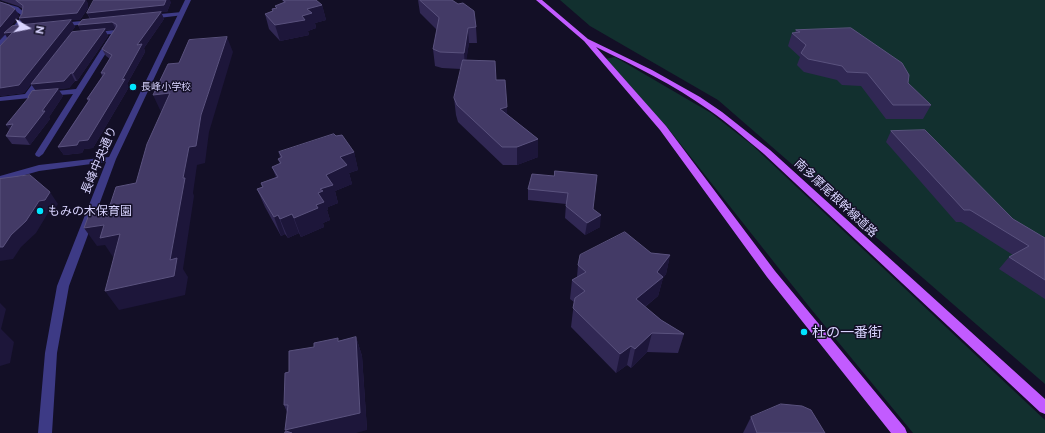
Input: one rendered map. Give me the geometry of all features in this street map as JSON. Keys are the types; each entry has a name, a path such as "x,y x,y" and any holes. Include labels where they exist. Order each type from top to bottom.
{"main road":[{"name":"南多摩尾根幹線道路","path":"539,0 586,40 663,128 771,274 900,433"},
{"name":"南多摩尾根幹線道路","path":"586,40 619,55 691,95 730,122 767,152 1045,408"}],"street":[{"path":"0,3 5,0"},
{"name":"長峰中央通り","path":"45,433 51,352 63,286 112,159 188,0"},
{"path":"0,3 17,8 21,10 24,15 22,22 0,44"},
{"path":"78,30 89,14"},
{"path":"142,18 182,14"},
{"path":"52,26 97,22"},
{"path":"15,29 22,29"},
{"path":"39,154 116,32 87,35"},
{"path":"27,96 45,72"},
{"path":"0,100 79,91"},
{"path":"0,179 36,169 112,159"}],"green space":[{"path":"560,0 1045,0 1045,384 718,100 590,26"},
{"path":"615,57 711,113 752,145 1045,420 1045,433 913,433 811,309 667,127 605,59"}],"building":[{"path":"16,0 85,0 77,13 19,18 22,14 23,6"},
{"path":"94,0 166,0 164,5 87,13"},
{"path":"283,0 316,0 322,5 307,9 312,13 302,16 305,20 275,25 265,14 273,11 272,9 277,8 275,6 285,2"},
{"path":"420,0 452,0 458,4 463,3 474,11 476,27 468,28 464,53 440,52 433,49 439,18"},
{"path":"0,2 15,9 0,27"},
{"path":"161,12 137,45 142,44 122,80 125,79 88,140 79,141 77,145 58,147 90,99 87,99 105,73 101,73 112,55 102,49 117,26 112,22 78,25 82,20"},
{"path":"71,20 19,85 0,88 0,46 13,32 4,33 12,26"},
{"path":"851,28 902,63 909,75 908,83 931,105 893,105 867,73 847,72 842,66 808,59 801,53 806,45 792,33 800,32 796,30"},
{"path":"105,29 73,73 71,73 64,81 31,84 72,32"},
{"path":"227,37 201,115 196,146 189,147 170,260 177,258 174,276 105,291 120,234 100,238 104,225 84,228 91,209 110,205 116,187 136,183 147,144 170,93 153,95 168,64 179,63 189,40"},
{"path":"463,60 495,61 496,80 505,80 507,107 500,109 538,139 517,147 502,147 457,105 454,98"},
{"path":"58,89 42,111 45,111 25,137 6,136 13,124 6,125 29,97 32,91"},
{"path":"925,130 1013,219 1045,238 1045,280 1009,257 1029,246 970,210 964,210 891,131"},
{"path":"334,134 336,136 342,135 354,152 340,157 347,165 326,175 333,185 320,189 323,191 318,193 324,202 316,205 318,208 294,218 292,214 280,219 278,215 274,217 257,189 263,187 261,183 278,177 272,167 281,163 278,159 282,157 279,152"},
{"path":"555,171 597,175 593,209 601,215 587,223 566,206 568,193 528,189 532,174 554,176"},
{"path":"30,175 50,192 45,200 39,201 26,221 11,235 3,247 0,247 0,179"},
{"path":"625,232 651,253 670,255 657,272 663,277 636,299 661,320 684,334 652,333 635,349 631,346 620,354 573,308 575,298 585,291 572,280 586,272 578,265 580,255"},
{"path":"356,337 360,413 285,430 288,405 284,405 285,373 289,372 289,351 314,347 314,343 338,338 338,341"},
{"path":"781,404 802,406 811,410 825,433 757,433 751,417"}],"place":[{"name":"長峰小学校","path":"133,87"},
{"name":"もみの木保育園","path":"40,211"},
{"name":"杜の一番街","path":"804,332"}]}
